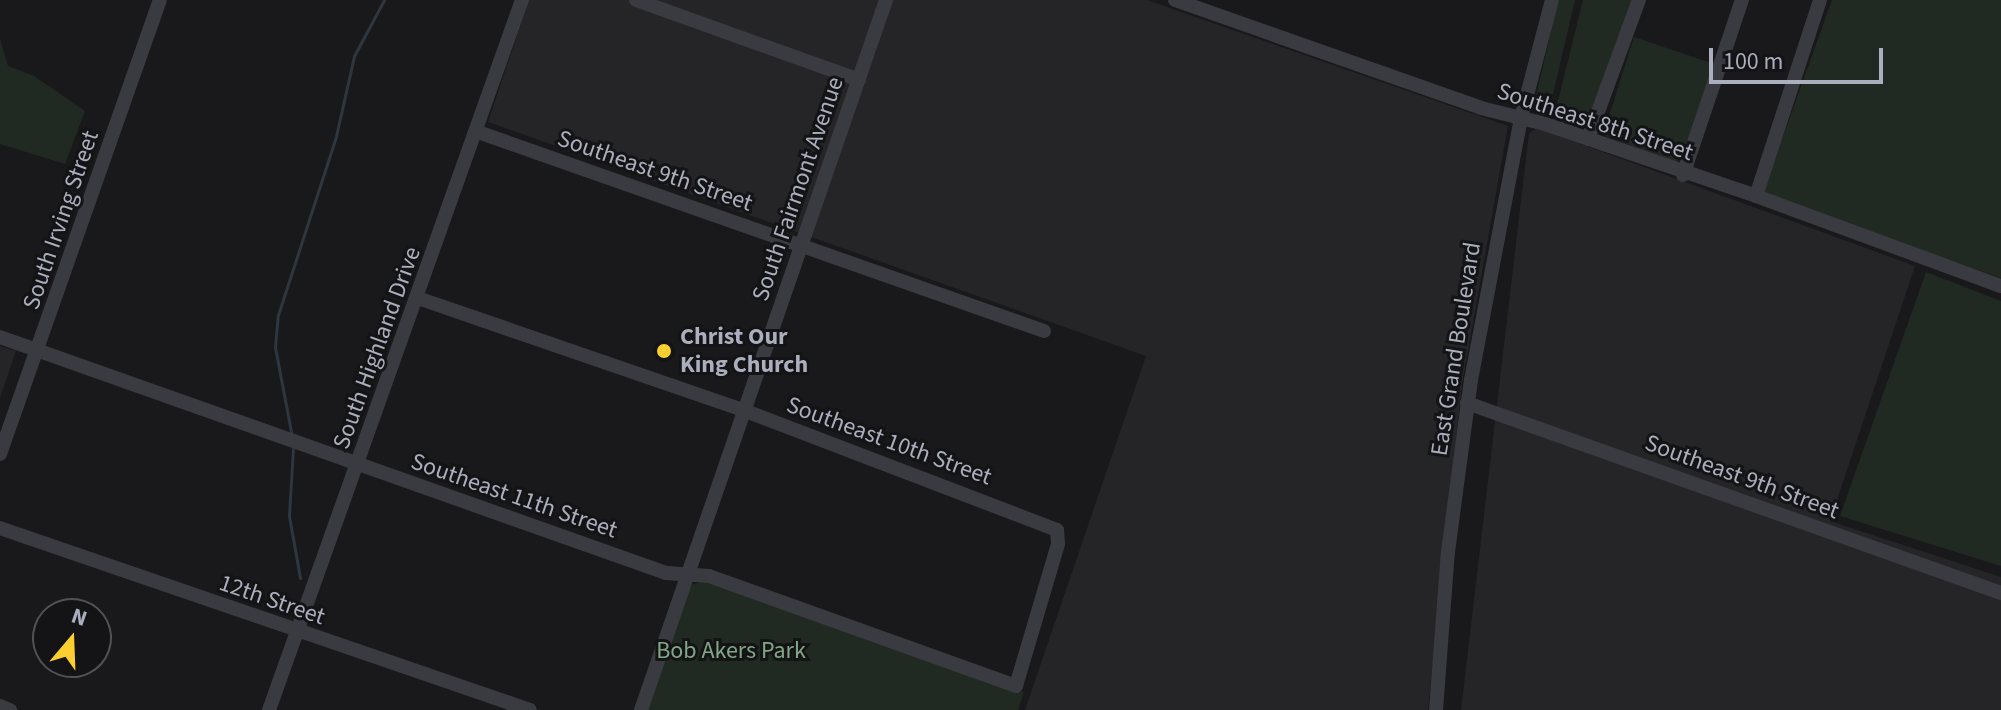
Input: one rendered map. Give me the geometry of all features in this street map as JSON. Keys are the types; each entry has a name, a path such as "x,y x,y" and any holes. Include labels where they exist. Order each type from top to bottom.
{"street":[{"name":"South Irving Street","path":"0,454 40,350 160,0"},
{"name":"South Highland Drive","path":"269,710 478,132 522,0"},
{"path":"636,0 859,80"},
{"name":"South Fairmont Avenue","path":"641,710 886,0"},
{"name":"Southeast 8th Street","path":"1175,0 1588,139 1683,175 1756,196 2001,286"},
{"name":"East Grand Boulevard","path":"1436,710 1467,403 1521,118 1552,0"},
{"path":"1588,139 1639,0"},
{"path":"1683,175 1742,0"},
{"path":"1756,196 1820,0"},
{"name":"Southeast 9th Street","path":"478,132 1044,331"},
{"name":"Southeast 10th Street","path":"418,298 743,410 1005,506 1057,530 1058,544 1016,686"},
{"name":"Southeast 11th Street","path":"0,337 666,573 709,576 1016,686"},
{"name":"Southeast 9th Street","path":"1467,403 2001,593"},
{"name":"12th Street","path":"0,528 297,633 530,710"},
{"path":"0,706 10,710"}],"shaded area":[{"path":"529,0 1147,0 1508,126 1462,384 1428,710 1025,710 1146,356 488,122"},
{"path":"1537,128 1915,266 1830,521 2001,577 2001,710 1461,710 1529,133"},
{"path":"0,346 16,351 0,398"}],"green space":[{"path":"1558,0 1575,0 1547,120 1536,116 1534,105"},
{"path":"1583,0 1635,0 1586,125 1576,130 1553,121"},
{"path":"1832,0 2001,0 2001,278 1762,195"},
{"path":"1634,37 1714,64 1681,159 1674,162 1603,135"},
{"path":"0,39 8,66 34,76 85,111 65,164 0,144"},
{"path":"1926,272 2001,301 2001,566 1840,516"},
{"name":"Bob Akers Park","path":"710,580 1024,692 1018,710 647,710 691,585"}],"waterway":[{"path":"292,437 275,347 278,315 336,136 354,56 384,0"},
{"path":"293,448 289,516 300,578"}],"place":[{"name":"Christ Our King Church","path":"664,351"}]}
